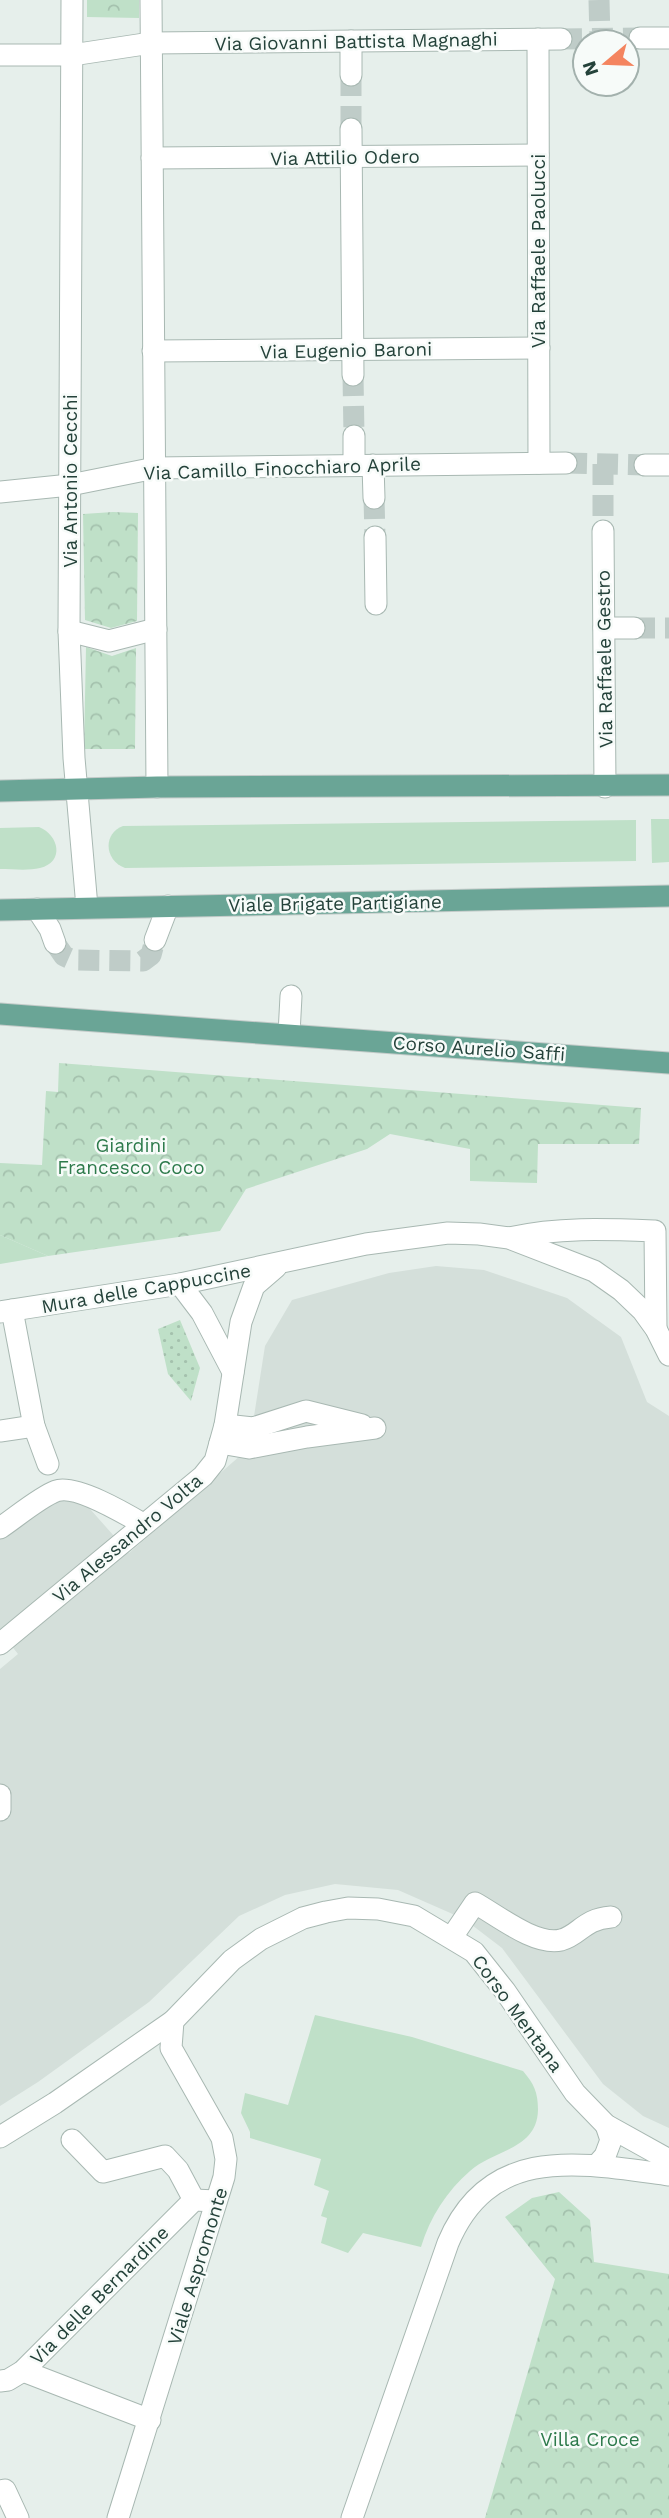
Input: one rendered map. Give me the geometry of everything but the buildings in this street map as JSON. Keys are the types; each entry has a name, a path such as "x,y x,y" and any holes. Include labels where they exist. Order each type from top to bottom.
{"main road":[{"path":"0,791 157,787 669,785"},
{"name":"Viale Brigate Partigiane","path":"0,910 669,896"},
{"name":"Corso Aurelio Saffi","path":"0,1014 669,1063"}],"street":[{"name":"Via Antonio Cecchi","path":"72,0 69,631 76,790 87,907"},
{"path":"151,0 157,787"},
{"path":"641,38 669,38"},
{"name":"Via Raffaele Paolucci","path":"538,39 539,463"},
{"name":"Via Giovanni Battista Magnaghi","path":"151,43 561,39"},
{"path":"351,41 351,75"},
{"path":"0,55 72,55 151,43"},
{"path":"351,129 353,375"},
{"name":"Via Attilio Odero","path":"152,159 538,155"},
{"name":"Via Eugenio Baroni","path":"153,351 539,348"},
{"path":"354,436 374,498"},
{"name":"Via Camillo Finocchiaro Aprile","path":"0,492 70,485 155,468 566,463"},
{"path":"645,466 669,465"},
{"name":"Via Raffaele Gestro","path":"603,531 605,787"},
{"path":"375,537 376,604"},
{"path":"604,628 634,628"},
{"path":"69,631 108,641 156,629"},
{"path":"155,940 168,906"},
{"path":"37,909 50,929 55,943"},
{"path":"289,1034 292,996"},
{"name":"Mura delle Cappuccine","path":"509,1238 541,1231 662,1224 656,1329"},
{"name":"Mura delle Cappuccine","path":"48,1464 34,1426 6,1311 180,1284 366,1244 448,1233 509,1238 594,1271 621,1290 643,1311 656,1329"},
{"name":"Mura delle Cappuccine","path":"241,1322 254,1286 281,1264"},
{"path":"180,1284 202,1313 233,1372"},
{"name":"Via Alessandro Volta","path":"0,1644 203,1476 215,1461 223,1434 241,1322"},
{"path":"656,1329 669,1355"},
{"path":"306,1411 375,1429 307,1437 249,1448 223,1434 253,1428 306,1411"},
{"path":"0,1431 34,1426"},
{"path":"0,1528 58,1490 70,1491 110,1504 143,1524"},
{"path":"0,1795 0,1810"},
{"path":"452,1937 475,1903 538,1939 562,1940 596,1918 611,1917"},
{"name":"Corso Mentana","path":"0,2137 55,2103 173,2021 232,1959 261,1939 303,1918 348,1908 378,1909 414,1916 474,1952 505,1991 575,2093 606,2124 669,2160"},
{"name":"Viale Aspromonte","path":"118,2518 141,2422 216,2202 224,2177 226,2159 222,2138 171,2048 173,2021"},
{"path":"597,2165 605,2156 611,2140 606,2124"},
{"path":"72,2140 103,2172 165,2156 178,2170 194,2200 216,2202"},
{"path":"352,2518 457,2222 471,2203 505,2177 535,2167 597,2165 669,2175"},
{"name":"Via delle Bernardine","path":"10,2377 194,2200"},
{"path":"10,2377 141,2422"},
{"path":"0,2491 5,2490 18,2518"}],"shaded area":[{"path":"436,1266 484,1270 567,1298 621,1337 647,1402 669,1416 669,2128 643,2116 603,2084 502,1948 464,1919 398,1890 335,1884 285,1895 239,1916 149,2002 0,2106 0,1669 18,1654 0,1631 0,1538 67,1483 129,1553 249,1448 265,1346 292,1300 389,1273"}],"green space":[{"path":"87,0 139,0 139,18 87,17"},
{"path":"138,513 137,621 111,628 85,620 83,514"},
{"path":"86,647 112,656 136,648 135,749 84,749"},
{"path":"651,819 669,819 669,862 652,863"},
{"path":"636,820 636,861 125,868 113,860 109,847 112,835 123,826"},
{"path":"39,827 55,842 56,854 53,860 48,865 35,869 0,869 0,828"},
{"name":"Giardini Francesco Coco","path":"59,1063 641,1108 639,1144 538,1144 537,1183 470,1181 470,1149 390,1134 367,1149 246,1189 220,1231 48,1256 0,1235 0,1163 42,1165 46,1091 58,1092"},
{"path":"0,1235 48,1256 0,1264"},
{"path":"180,1320 200,1368 191,1401 168,1374 158,1329"},
{"path":"315,2015 412,2037 523,2071 535,2089 538,2110 536,2123 530,2133 512,2148 479,2164 462,2179 434,2215 421,2247 363,2233 348,2253 321,2243 327,2218 321,2216 329,2191 314,2185 321,2159 250,2138 241,2113 245,2093 288,2105"},
{"name":"Villa Croce","path":"559,2192 590,2220 594,2262 669,2274 669,2518 485,2518 555,2279 505,2217 532,2198"}],"tunnel":[{"path":"599,0 600,28"},
{"path":"561,39 571,39"},
{"path":"351,75 351,129"},
{"path":"353,375 354,436"},
{"path":"566,463 645,465"},
{"path":"603,464 603,531"},
{"path":"374,498 375,537"},
{"path":"634,628 669,628"},
{"path":"55,943 64,956 73,960 143,961 151,955 155,940"}]}
